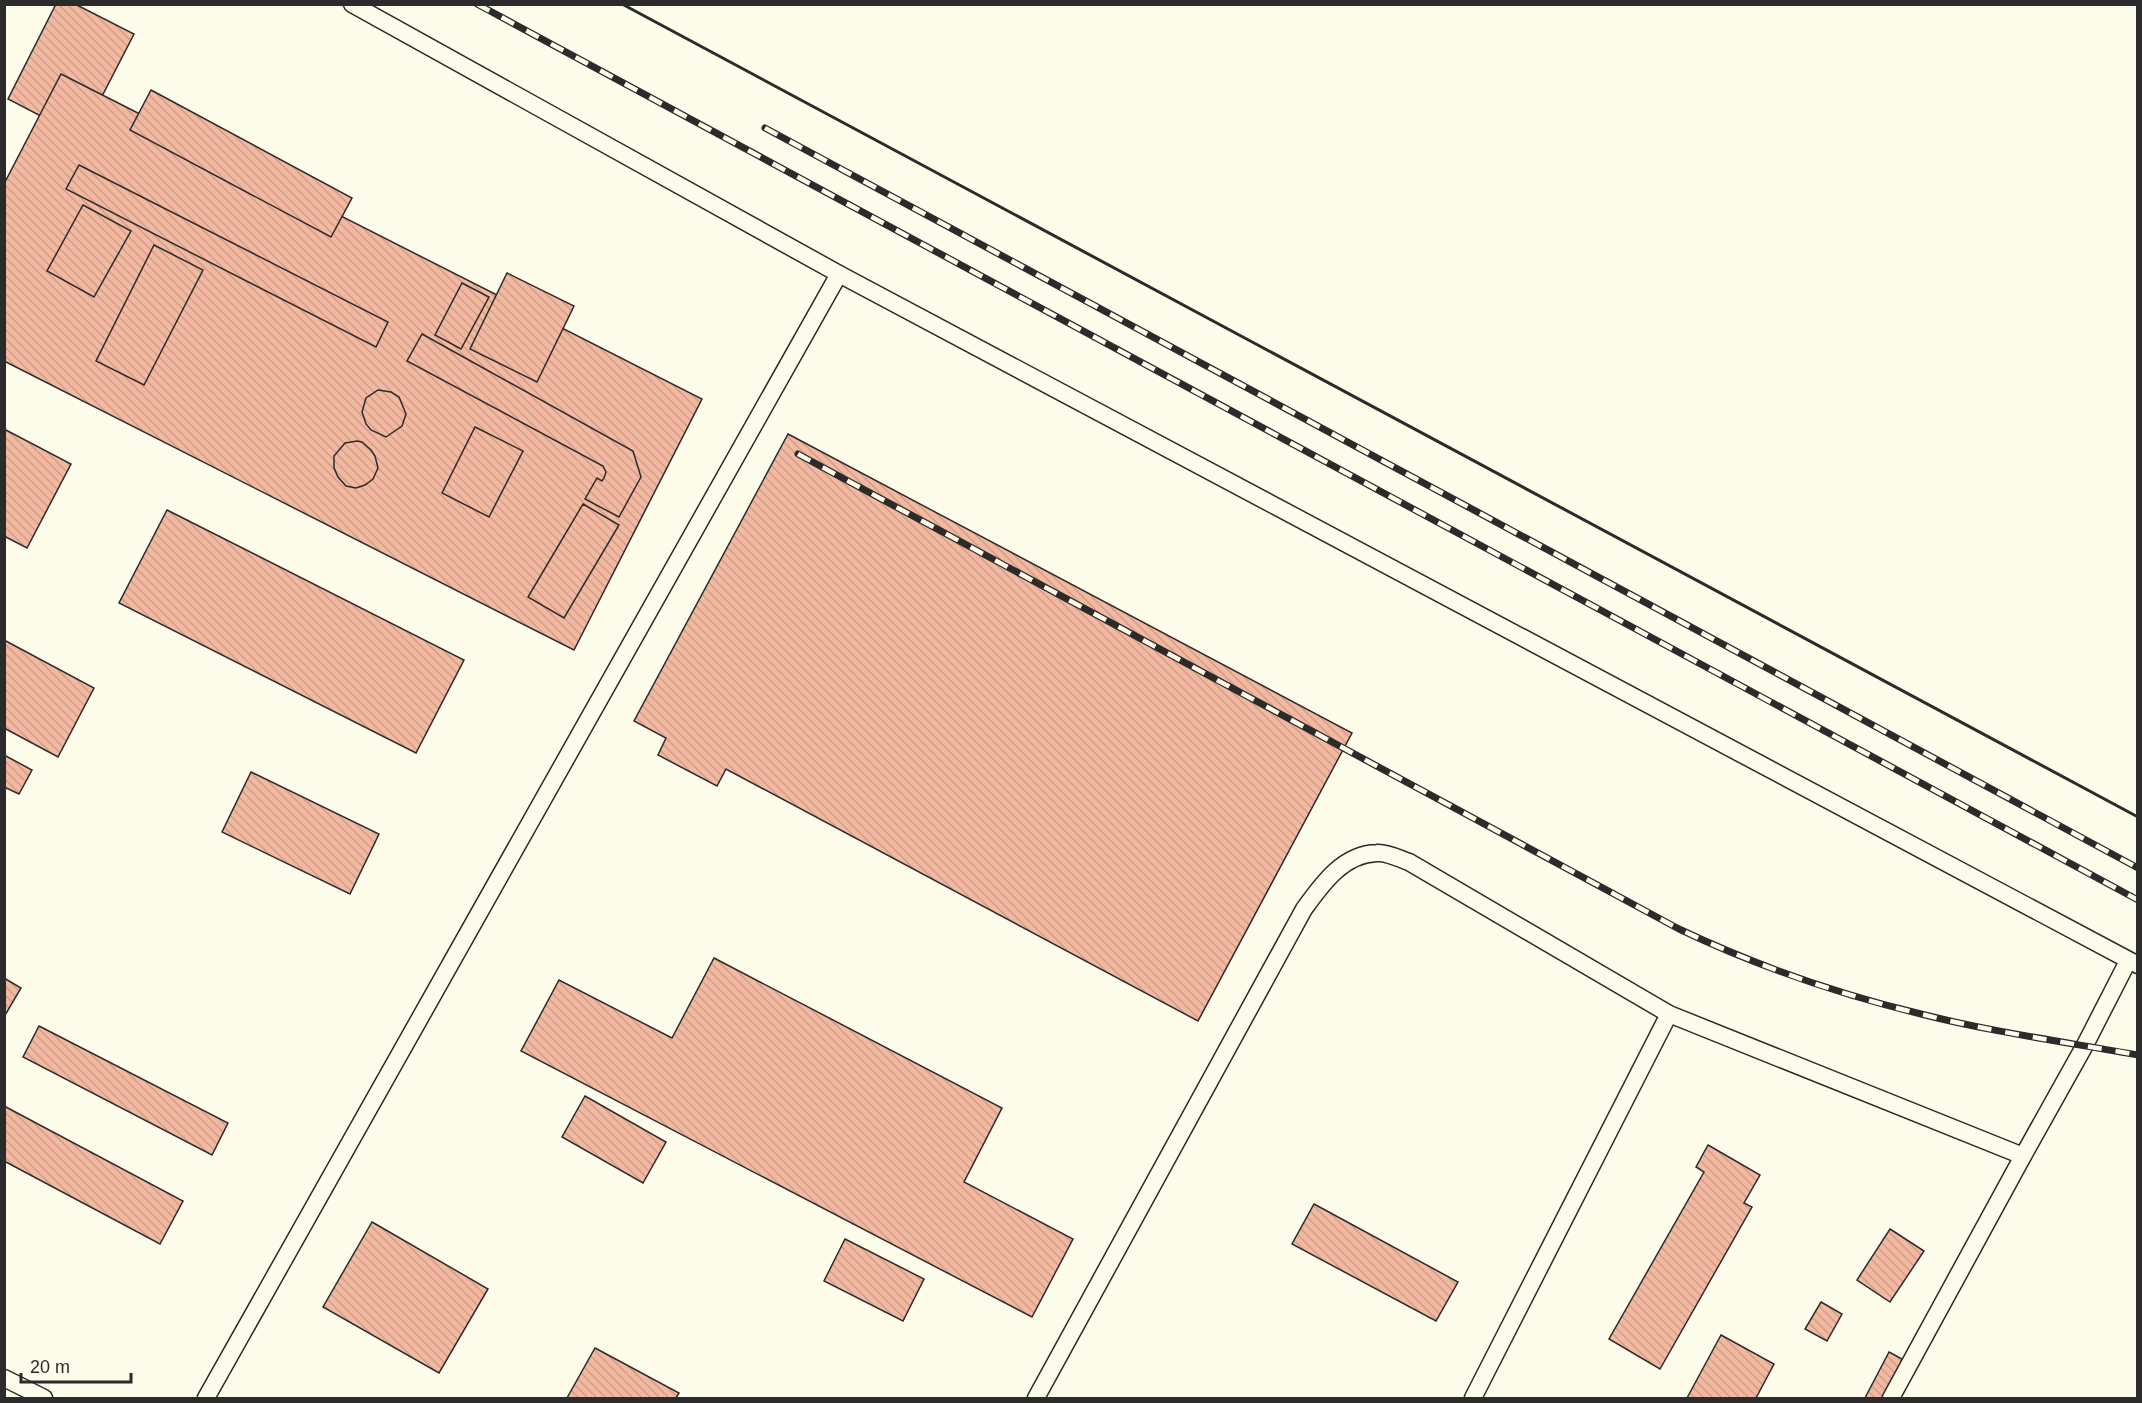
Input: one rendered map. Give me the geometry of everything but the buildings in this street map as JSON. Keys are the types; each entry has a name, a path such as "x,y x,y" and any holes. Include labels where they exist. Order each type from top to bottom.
{"lane":[{"path":"352,4 839,274 2133,963 2023,1156 1891,1398"},
{"path":"206,1398 839,274"},
{"path":"1036,1398 1304,909 1326,879 1354,857 1379,852 1409,862 1669,1014 2023,1156"},
{"path":"1473,1398 1669,1014"},
{"path":"4,1378 44,1398"}],"railway":[{"path":"477,4 2138,900"},
{"path":"765,128 2138,868"},
{"path":"798,454 1679,929 1798,978 1890,1006 1975,1026 2138,1055"}],"wall":[{"path":"622,4 2138,817"}]}
